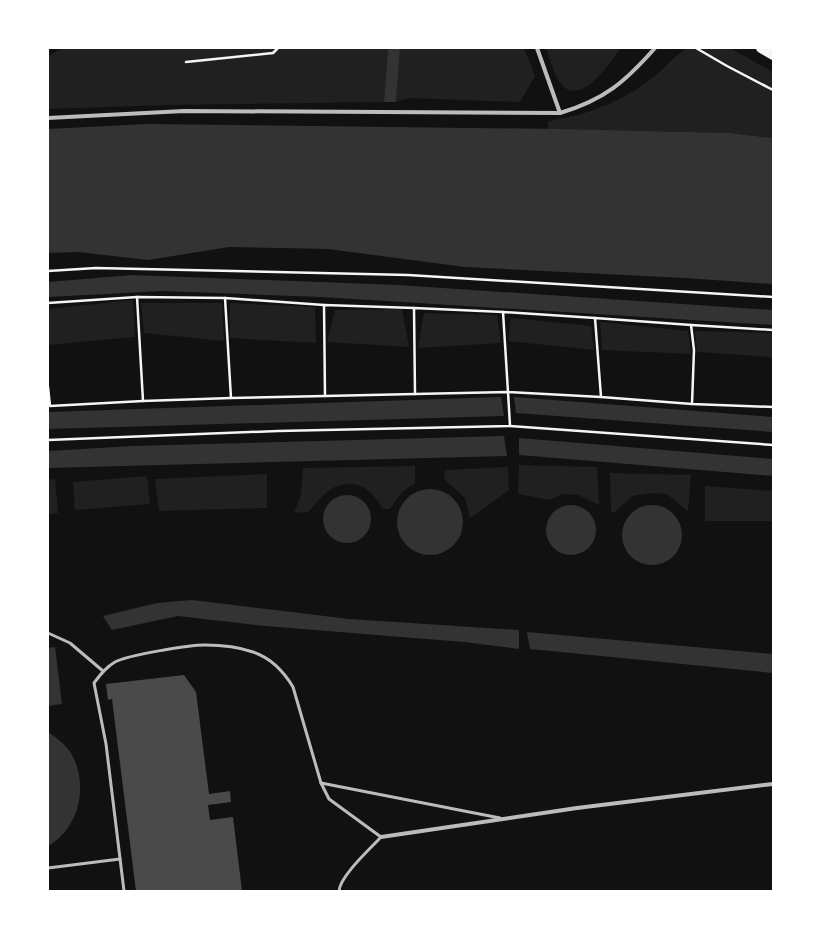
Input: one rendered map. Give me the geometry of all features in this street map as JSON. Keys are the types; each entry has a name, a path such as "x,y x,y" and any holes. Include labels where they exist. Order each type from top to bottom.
{"main road":[{"path":"761,48 773,55"}],"street":[{"path":"537,48 560,113"},
{"path":"48,118 192,111 560,113 581,107 610,92 627,78 655,48"},
{"path":"381,837 577,808 773,784"}],"lane":[{"path":"48,634 70,643 103,671"},
{"path":"124,891 106,744 94,683 103,671 116,661 130,656 204,645 253,652 271,662 284,673 293,687 321,783 329,799 381,837 349,873 339,887 339,891"},
{"path":"321,783 503,819"},
{"path":"48,868 120,859"}],"path":[{"path":"186,62 274,53 278,48"},
{"path":"696,48 773,90"},
{"path":"48,271 96,268 408,275 773,297"},
{"path":"137,298 142,401"},
{"path":"48,303 137,298 225,298 324,305 503,312 773,330"},
{"path":"225,298 231,398"},
{"path":"324,305 325,396"},
{"path":"414,308 415,394"},
{"path":"503,312 510,426"},
{"path":"595,318 601,397"},
{"path":"691,325 694,350 692,404"},
{"path":"48,387 49,406 231,398 508,392 773,408"},
{"path":"48,440 278,431 510,426 773,445"}],"shaded area":[{"path":"64,48 388,48 384,102 167,105 48,109 48,56"},
{"path":"388,48 400,48 396,102 384,102"},
{"path":"400,48 524,48 535,76 520,102 409,98 396,102"},
{"path":"546,48 621,48 595,80 578,90 570,90 559,81 554,72"},
{"path":"687,48 730,48 773,72 773,138 729,133 548,129 548,121 562,119 591,111 631,92 655,76 678,54"},
{"path":"146,124 560,129 729,133 773,138 773,284 465,267 328,249 229,247 148,260 78,252 48,253 48,129"},
{"path":"133,275 398,285 773,310 773,325 321,297 163,291 48,297 48,282"},
{"path":"133,300 135,337 48,345 48,309"},
{"path":"141,303 222,303 224,341 144,333"},
{"path":"230,303 315,307 316,343 230,338"},
{"path":"402,309 409,347 327,342 335,310"},
{"path":"424,313 497,315 501,343 418,348"},
{"path":"511,318 591,326 594,350 508,341"},
{"path":"600,322 688,331 691,354 602,350"},
{"path":"695,331 773,333 773,357 697,352"},
{"path":"501,397 504,416 48,429 48,412"},
{"path":"514,397 773,417 773,432 516,413"},
{"path":"504,436 507,456 48,468 48,451 132,446"},
{"path":"519,438 773,459 773,476 519,455"},
{"path":"519,465 597,467 599,505 578,495 562,494 550,500 518,494"},
{"path":"415,466 415,483 402,492 390,509 383,509 375,497 364,488 351,484 331,489 308,512 294,513 301,495 303,468"},
{"path":"508,467 509,490 470,518 465,498 444,479 445,470"},
{"path":"610,473 691,475 688,511 667,494 650,493 632,496 615,512 611,512"},
{"path":"267,474 267,508 159,511 155,479"},
{"path":"147,476 150,504 75,510 73,482"},
{"path":"55,479 58,513 48,515 48,480"},
{"path":"705,486 773,491 773,521 705,521"},
{"path":"424,489 436,489 448,494 458,504 463,516 461,535 448,550 436,555 424,555 412,550 402,540 397,528 397,516 402,504 412,494"},
{"path":"342,495 352,495 361,499 367,505 371,514 371,524 367,533 361,539 352,543 342,543 333,539 327,533 323,524 323,514 327,505 333,499"},
{"path":"566,505 576,505 589,512 596,525 596,535 589,548 576,555 566,555 557,551 550,544 546,535 546,525 550,516 557,509"},
{"path":"646,505 658,505 669,510 677,518 682,529 680,547 669,560 658,565 646,565 635,560 627,552 622,541 622,529 627,518 635,510"},
{"path":"192,600 349,619 519,630 519,649 464,642 265,626 178,616 112,630 103,616 157,603"},
{"path":"527,632 773,654 773,673 530,649"},
{"path":"55,647 62,704 48,706 48,648"},
{"path":"48,732 61,741 71,753 80,778 80,791 74,817 68,828 59,838 48,846"}],"building":[{"path":"184,675 196,692 209,794 230,791 231,802 208,805 210,820 233,817 242,891 136,891 112,699 108,700 106,684"}]}
